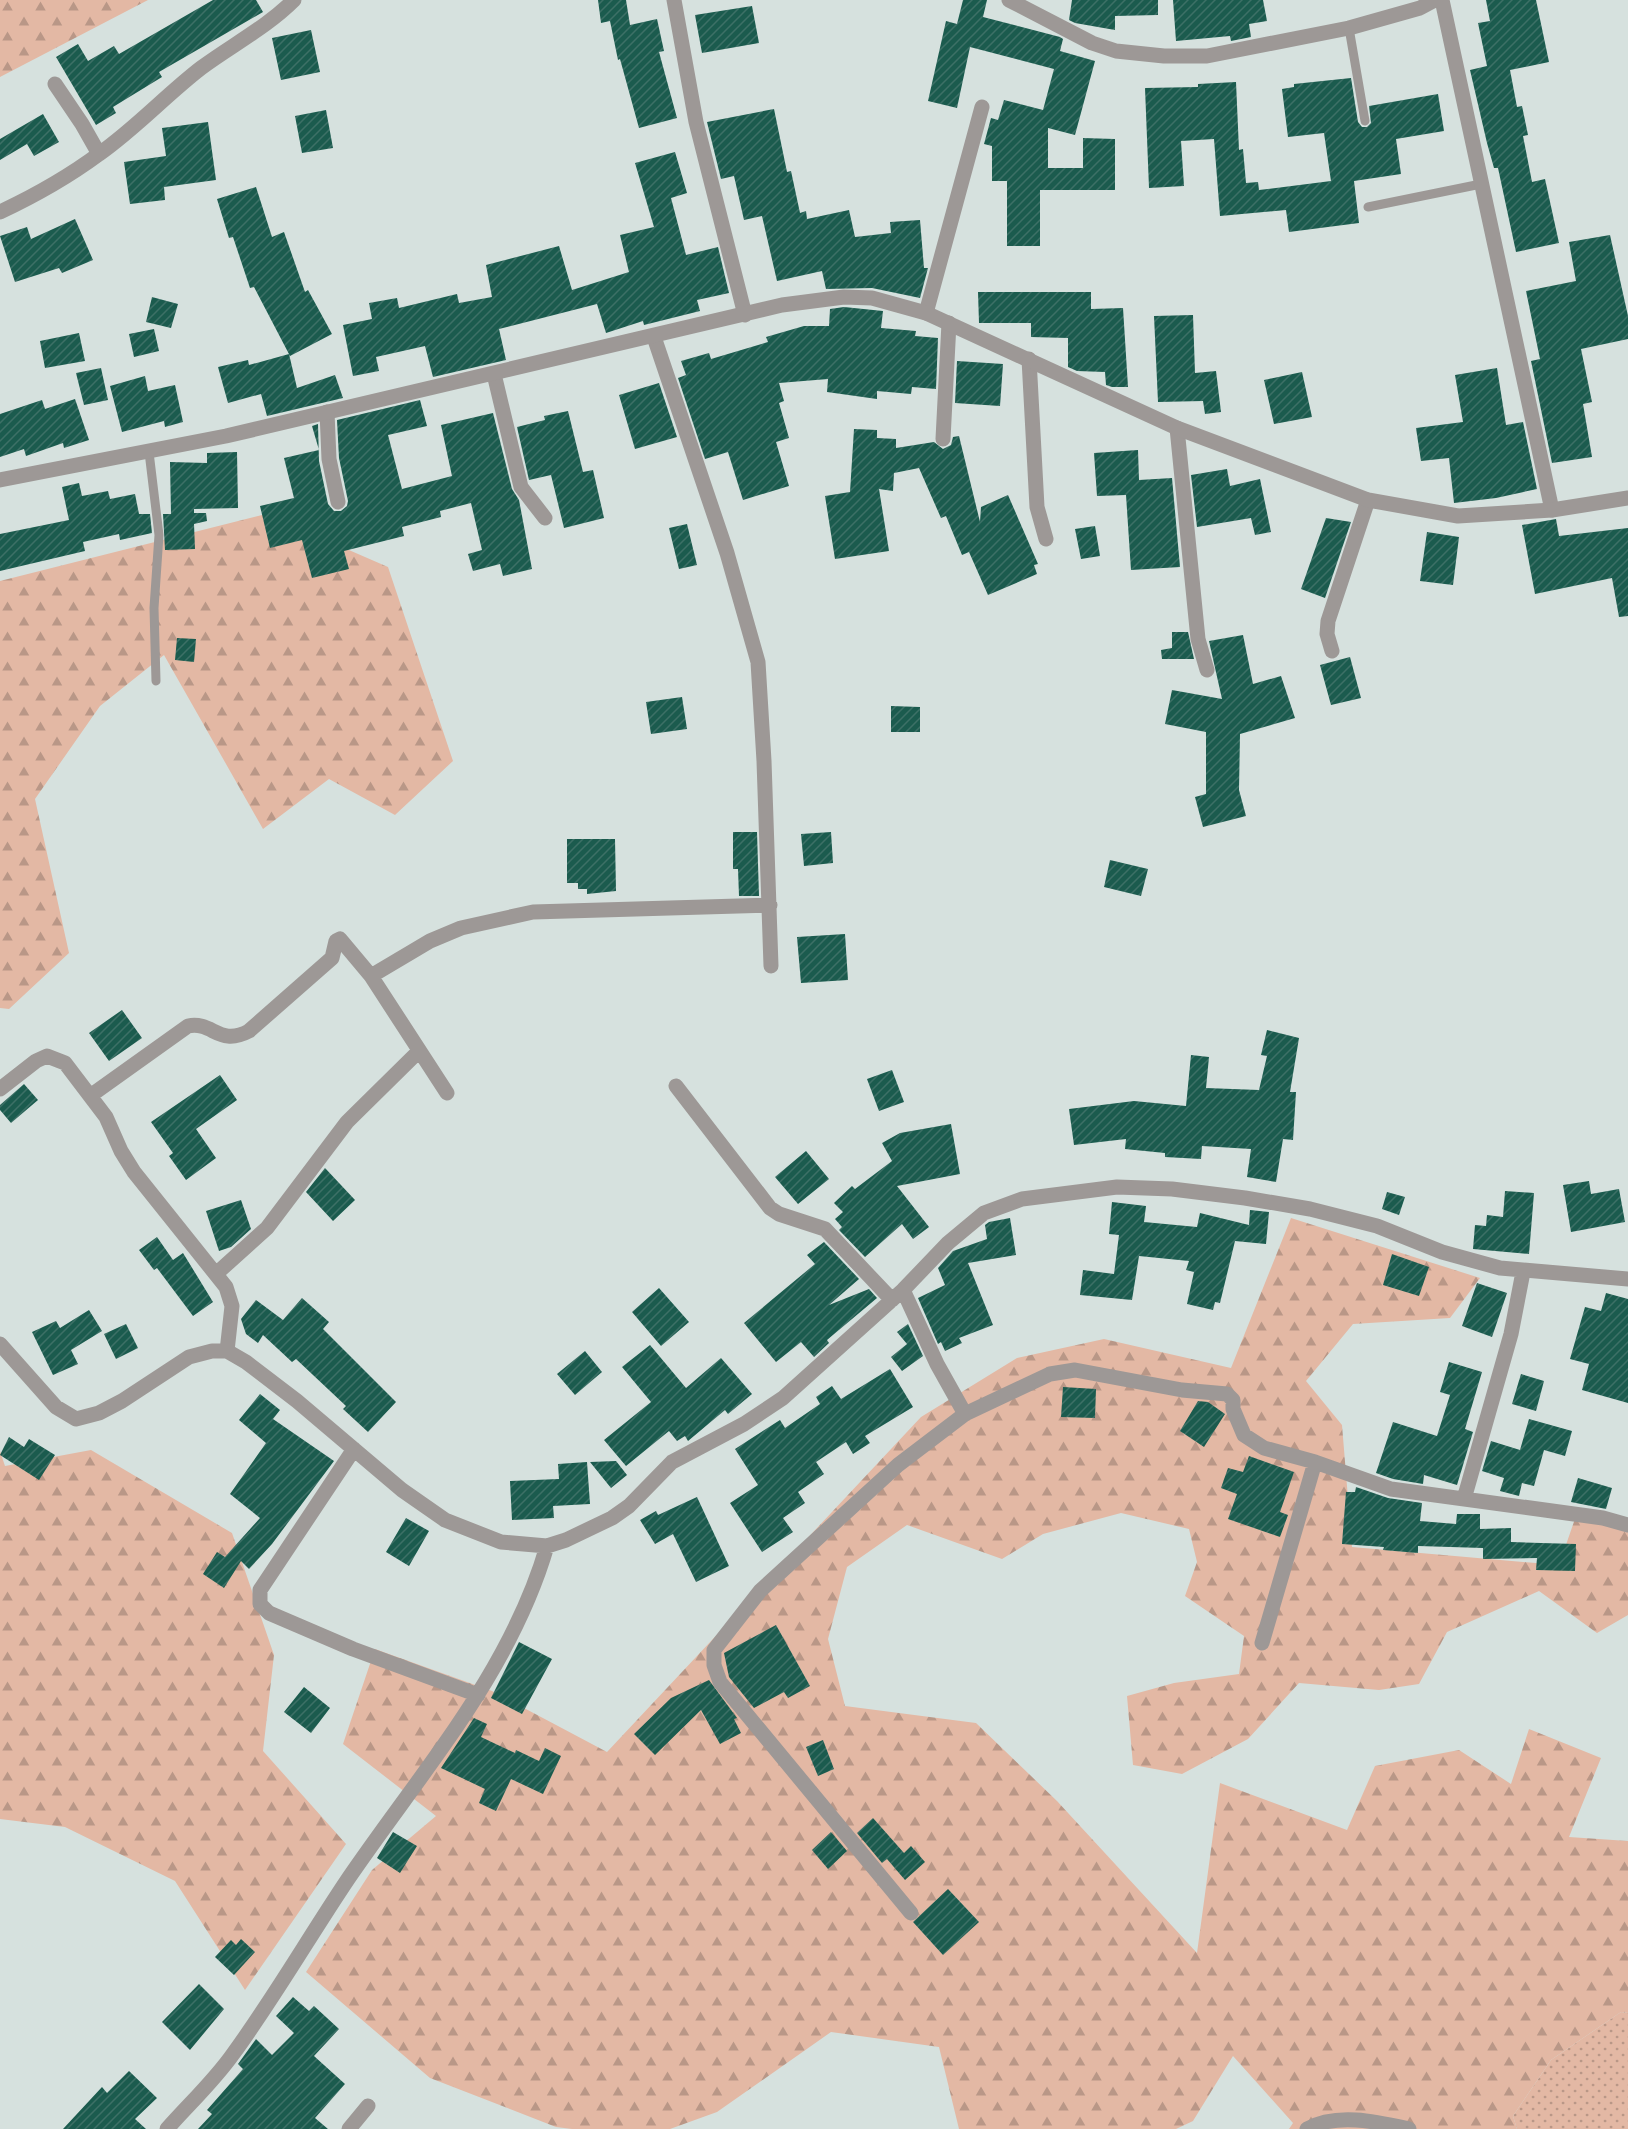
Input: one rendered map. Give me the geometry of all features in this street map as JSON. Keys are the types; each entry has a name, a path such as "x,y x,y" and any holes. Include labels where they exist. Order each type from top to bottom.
{"street":[{"path":"0,213 99,154 195,73 232,44 271,21 294,0"},
{"path":"674,0 696,122 746,315"},
{"path":"1009,0 1092,43 1116,51 1164,56 1207,56 1348,28 1420,8 1435,0"},
{"path":"1442,0 1552,510"},
{"path":"55,84 99,154"},
{"path":"926,313 982,107"},
{"path":"0,480 149,452 654,337 782,305 844,297 872,298 926,313 1177,428 1368,500 1458,516 1552,510 1628,498"},
{"path":"943,439 949,323"},
{"path":"654,337 727,552 758,662 771,966"},
{"path":"1029,359 1037,507 1046,539"},
{"path":"494,374 521,487 545,518"},
{"path":"327,412 329,459 338,502"},
{"path":"1177,428 1198,639 1207,670"},
{"path":"1332,651 1328,621 1368,500"},
{"path":"371,976 430,941 451,933 533,912 770,904"},
{"path":"90,1096 188,1026 204,1028 223,1038 239,1036 249,1031 332,958 338,940 344,941 371,976 447,1093"},
{"path":"218,1273 267,1228 347,1122 419,1051"},
{"path":"0,1089 36,1061 47,1056 65,1064 112,1126 121,1151 134,1172 218,1273 230,1296 232,1306 227,1351"},
{"path":"676,1086 770,1208 779,1214 825,1228 898,1295 965,1414"},
{"path":"0,1344 56,1407 76,1419 99,1413 122,1401 189,1357 212,1351 227,1351 246,1362 297,1401 408,1495 445,1520 501,1542 547,1546 566,1540 612,1518 629,1506 672,1462 744,1425 783,1398 898,1295 948,1243 984,1214 1022,1199 1117,1187 1172,1189 1310,1209 1377,1226 1442,1252 1523,1272 1628,1279"},
{"path":"1464,1499 1511,1334 1523,1272"},
{"path":"911,1913 720,1682 714,1665 714,1650 760,1591 898,1465 965,1414 1050,1374 1075,1370 1182,1390 1227,1394 1233,1400 1236,1421 1251,1442 1391,1489 1603,1518 1628,1525"},
{"path":"354,1449 260,1590 261,1604 268,1613 293,1624 478,1695"},
{"path":"1262,1643 1315,1462"},
{"path":"167,2129 232,2055 348,1879 478,1695 535,1588 547,1546"},
{"path":"349,2129 368,2106"},
{"path":"1307,2129 1316,2124 1368,2119 1409,2129"}],"lane":[{"path":"1348,28 1365,121"},
{"path":"1368,207 1481,184"},
{"path":"149,452 159,535 154,608 156,681"}],"green space":[{"path":"0,0 148,0 0,77"},
{"path":"266,514 388,567 453,761 395,815 329,779 263,829 164,655 100,706 35,799 69,953 9,1009 0,1008 0,581"},
{"path":"1291,1218 1480,1278 1450,1318 1353,1324 1306,1381 1342,1425 1352,1547 1559,1565 1577,1513 1628,1523 1628,1615 1597,1633 1539,1591 1447,1632 1419,1684 1379,1690 1299,1683 1248,1739 1182,1774 1133,1765 1127,1696 1174,1683 1239,1674 1244,1636 1185,1596 1197,1562 1189,1529 1121,1513 1043,1534 1002,1559 907,1525 847,1567 828,1639 845,1706 976,1723 1057,1801 1197,1953 1220,1783 1347,1830 1375,1766 1459,1750 1511,1784 1529,1729 1601,1758 1569,1837 1628,1841 1628,2013 1621,2012 1551,2060 1513,2116 1517,2129 1289,2129 1293,2123 1233,2056 1193,2121 1176,2129 959,2129 939,2047 831,2032 717,2112 670,2129 556,2127 430,2078 306,1972 372,1870 436,1816 343,1744 375,1649 492,1691 607,1752 921,1417 1017,1358 1104,1339 1231,1368"},
{"path":"91,1450 232,1533 274,1655 263,1751 346,1844 245,1990 175,1881 65,1827 0,1819 0,1451 5,1466"},
{"path":"1621,2012 1628,2013 1628,2129 1517,2129 1513,2116 1551,2060"}],"building":[{"path":"213,0 256,0 263,12 159,72 162,77 113,107 116,113 96,125 56,57 78,44 88,61 114,46 119,54"},
{"path":"598,0 626,0 630,25 657,19 664,51 659,52 677,118 639,128 620,59 618,60 610,21 601,23"},
{"path":"963,0 987,0 983,17 1060,37 1063,39 1060,51 1095,61 1075,135 1048,128 1048,168 1083,168 1083,138 1115,139 1115,190 1040,190 1040,246 1007,246 1007,181 992,181 992,146 984,144 991,118 998,120 1004,100 1043,110 1054,69 970,47 957,108 928,101 946,21 957,24"},
{"path":"1072,0 1158,0 1158,15 1115,16 1115,30 1069,20"},
{"path":"1173,0 1263,0 1267,21 1249,24 1251,37 1231,41 1230,36 1176,41"},
{"path":"1486,0 1536,0 1549,62 1510,70 1517,107 1522,106 1528,135 1523,136 1532,182 1545,179 1559,243 1516,252 1498,168 1494,168 1470,70 1487,66 1478,23 1490,21"},
{"path":"752,6 759,43 702,53 695,15"},
{"path":"311,30 320,72 281,80 272,38"},
{"path":"1351,78 1358,122 1362,127 1367,127 1371,123 1369,106 1438,94 1444,131 1396,139 1401,174 1354,181 1359,223 1289,232 1286,210 1220,216 1214,139 1181,141 1184,186 1149,188 1145,88 1198,87 1198,84 1236,82 1239,150 1243,149 1246,183 1258,182 1259,190 1331,181 1324,133 1288,137 1282,89 1294,87 1294,84"},
{"path":"774,109 787,172 791,171 800,213 806,211 807,219 849,210 855,237 891,233 890,222 920,220 924,268 928,268 920,298 872,288 826,289 822,271 777,281 762,216 744,220 734,176 721,179 707,122"},
{"path":"326,110 333,148 302,153 295,116"},
{"path":"43,114 59,142 34,156 27,144 0,160 0,139"},
{"path":"208,122 216,180 164,187 165,200 130,204 124,162 166,156 162,128"},
{"path":"675,152 687,193 671,198 686,255 718,247 729,293 697,300 700,311 644,325 643,321 606,333 597,304 499,329 506,360 433,377 425,346 376,357 379,371 353,376 343,325 372,319 369,303 397,298 399,308 457,294 459,303 492,297 486,265 559,246 572,290 629,272 620,235 654,227 635,163"},
{"path":"256,187 272,237 284,232 305,292 308,290 332,334 290,356 254,287 250,288 233,237 229,238 217,199"},
{"path":"75,219 93,260 62,273 59,268 15,282 0,236 27,227 31,239"},
{"path":"1610,235 1628,316 1628,339 1581,349 1592,402 1583,404 1592,457 1552,463 1531,361 1540,359 1526,291 1576,281 1569,242"},
{"path":"978,292 1091,292 1091,309 1123,308 1128,387 1106,385 1105,372 1077,371 1068,367 1068,338 1031,337 1031,323 979,323"},
{"path":"152,297 178,304 171,328 146,322"},
{"path":"844,307 883,311 881,328 916,331 915,336 938,338 936,389 912,387 911,394 877,391 877,399 827,392 828,379 779,383 784,401 779,403 789,438 776,442 789,486 743,500 728,452 705,459 678,378 686,375 681,361 709,353 711,359 768,342 766,337 804,326 829,326 830,309"},
{"path":"1193,315 1195,373 1216,371 1221,412 1205,414 1203,401 1158,402 1154,316"},
{"path":"154,329 159,351 134,357 129,334"},
{"path":"79,333 85,361 45,368 40,341"},
{"path":"289,354 297,388 335,375 343,398 267,416 261,394 228,403 218,367 248,360 249,365"},
{"path":"957,361 1003,364 1000,406 955,403"},
{"path":"101,368 108,400 84,405 76,373"},
{"path":"1497,368 1506,425 1523,422 1537,489 1496,498 1454,503 1449,458 1421,461 1416,428 1463,422 1455,375"},
{"path":"1302,372 1312,417 1274,424 1264,380"},
{"path":"145,376 148,391 175,385 183,422 165,427 164,421 122,432 110,386"},
{"path":"659,383 677,437 635,449 619,395"},
{"path":"75,399 89,440 64,448 63,443 26,456 24,449 0,457 0,414 42,400 45,409"},
{"path":"420,400 427,426 388,435 402,489 452,476 441,425 493,413 512,489 519,500 532,569 503,576 500,564 473,571 468,554 482,550 471,503 440,511 441,517 402,527 404,536 344,551 349,569 312,578 302,540 270,548 260,506 294,498 284,458 319,450 319,461 328,504 334,511 341,511 347,506 348,501 339,458 337,420"},
{"path":"568,411 583,472 593,470 604,518 564,528 551,475 529,480 517,427 545,420 544,416"},
{"path":"318,424 319,449 312,426"},
{"path":"854,429 877,430 877,438 896,439 896,448 934,442 943,449 951,445 953,437 959,436 980,522 981,507 1008,495 1038,564 1034,565 1037,574 988,595 969,552 962,555 946,516 941,518 919,468 894,473 893,491 879,489 889,551 835,559 825,496 850,492"},
{"path":"1138,450 1139,480 1172,478 1180,567 1131,570 1126,495 1097,496 1094,453"},
{"path":"237,452 238,508 194,509 194,513 206,513 207,521 194,524 195,549 165,550 163,514 171,514 170,462 207,463 207,453"},
{"path":"1227,469 1230,486 1260,479 1271,532 1255,535 1251,518 1197,527 1191,475"},
{"path":"79,483 82,496 108,491 110,499 135,494 139,514 150,514 152,533 120,540 119,534 83,542 85,551 0,571 0,534 69,520 62,487"},
{"path":"1326,518 1351,522 1325,598 1301,589"},
{"path":"1556,519 1559,536 1628,528 1628,616 1619,617 1612,578 1535,594 1522,525"},
{"path":"687,524 697,565 679,569 669,528"},
{"path":"1095,526 1100,556 1081,559 1075,529"},
{"path":"1427,532 1459,537 1453,585 1420,581"},
{"path":"1172,632 1188,632 1194,659 1162,659 1161,650 1172,648"},
{"path":"1243,635 1253,684 1281,676 1295,718 1240,734 1239,790 1246,816 1203,827 1195,797 1206,794 1206,732 1165,724 1172,690 1222,699 1209,641"},
{"path":"177,638 196,639 194,662 175,660"},
{"path":"1350,657 1361,698 1331,705 1320,665"},
{"path":"682,697 687,729 651,734 646,702"},
{"path":"891,706 920,707 920,732 891,732"},
{"path":"733,832 757,832 759,896 739,896 738,869 733,869"},
{"path":"831,832 833,863 804,866 801,834"},
{"path":"567,839 615,839 616,891 587,894 587,889 578,889 578,883 567,883"},
{"path":"1110,860 1148,869 1141,896 1104,887"},
{"path":"845,934 848,980 801,983 797,937"},
{"path":"122,1010 142,1038 109,1061 89,1033"},
{"path":"1267,1030 1299,1038 1290,1092 1296,1092 1293,1140 1283,1139 1276,1182 1247,1177 1251,1149 1202,1146 1201,1159 1165,1157 1165,1153 1125,1149 1126,1139 1074,1145 1069,1109 1134,1101 1186,1106 1191,1055 1209,1057 1206,1088 1259,1090 1267,1056 1261,1055"},
{"path":"892,1070 904,1102 879,1111 867,1079"},
{"path":"220,1075 237,1100 196,1129 216,1158 186,1180 169,1156 173,1153 151,1122"},
{"path":"24,1084 38,1100 11,1123 0,1110 0,1105"},
{"path":"951,1124 960,1174 897,1186 929,1227 913,1239 902,1224 865,1257 839,1230 842,1227 835,1219 843,1212 834,1203 852,1186 855,1189 892,1161 882,1143 900,1133"},
{"path":"806,1151 829,1179 798,1204 775,1177"},
{"path":"325,1168 355,1200 333,1221 306,1192"},
{"path":"1589,1181 1591,1194 1619,1189 1625,1222 1571,1232 1563,1185"},
{"path":"1505,1191 1534,1193 1529,1254 1473,1249 1475,1225 1486,1226 1487,1215 1503,1217"},
{"path":"1387,1192 1405,1197 1399,1215 1382,1209"},
{"path":"241,1200 251,1229 231,1247 219,1251 206,1211"},
{"path":"1112,1202 1146,1206 1144,1222 1197,1227 1200,1213 1249,1225 1250,1210 1269,1212 1266,1244 1235,1241 1220,1303 1215,1302 1213,1310 1187,1304 1194,1272 1186,1270 1189,1261 1139,1256 1132,1300 1080,1295 1083,1270 1114,1274 1119,1235 1109,1234"},
{"path":"1010,1218 1016,1255 968,1263 993,1325 959,1338 962,1343 945,1351 941,1342 938,1344 918,1298 945,1285 938,1268 953,1251 987,1239 985,1225 989,1222"},
{"path":"157,1237 173,1260 183,1253 213,1302 193,1316 157,1268 154,1270 139,1250"},
{"path":"824,1242 859,1279 829,1305 869,1289 877,1298 827,1340 829,1343 814,1357 801,1342 776,1362 744,1323 815,1264 807,1255"},
{"path":"1392,1254 1429,1267 1419,1296 1383,1285"},
{"path":"1477,1283 1507,1293 1492,1337 1462,1326"},
{"path":"659,1288 689,1322 661,1346 632,1312"},
{"path":"1606,1293 1628,1299 1628,1403 1582,1390 1589,1364 1570,1359 1585,1307 1601,1311"},
{"path":"302,1298 329,1322 323,1329 396,1402 368,1432 343,1409 346,1406 296,1359 292,1362 263,1335 258,1343 246,1334 241,1319 256,1300 283,1320"},
{"path":"89,1310 102,1331 71,1350 78,1364 53,1375 32,1332 56,1321 60,1328"},
{"path":"126,1324 138,1348 116,1359 104,1334"},
{"path":"908,1324 923,1356 902,1371 891,1357 907,1344 897,1332"},
{"path":"650,1345 686,1388 721,1358 752,1394 728,1414 725,1410 688,1441 685,1436 677,1441 669,1431 626,1466 604,1440 651,1402 622,1367"},
{"path":"585,1351 602,1372 575,1395 557,1374"},
{"path":"1449,1362 1482,1372 1465,1429 1473,1432 1457,1485 1424,1475 1423,1484 1393,1479 1376,1473 1393,1422 1437,1436 1450,1395 1440,1392"},
{"path":"890,1369 913,1407 865,1436 870,1443 853,1454 846,1442 816,1462 824,1474 798,1492 805,1503 783,1518 793,1532 762,1552 730,1503 758,1485 735,1449 780,1420 785,1428 820,1404 816,1397 832,1386 841,1399"},
{"path":"1521,1374 1544,1381 1536,1411 1512,1404"},
{"path":"1063,1387 1096,1389 1095,1418 1061,1417"},
{"path":"260,1394 280,1410 273,1419 334,1461 272,1544 249,1569 241,1561 224,1588 203,1574 217,1552 225,1557 260,1518 230,1494 266,1443 239,1420"},
{"path":"1198,1401 1208,1402 1225,1414 1204,1447 1180,1431"},
{"path":"1529,1419 1572,1431 1565,1456 1544,1450 1534,1486 1522,1483 1519,1496 1500,1491 1504,1478 1482,1471 1491,1441 1520,1450"},
{"path":"9,1437 24,1447 29,1439 55,1455 39,1480 0,1455"},
{"path":"1249,1456 1294,1472 1280,1512 1288,1515 1280,1537 1228,1519 1237,1494 1221,1488 1228,1468 1243,1472"},
{"path":"616,1461 627,1475 611,1488 590,1462"},
{"path":"587,1462 590,1504 553,1506 554,1518 512,1520 510,1481 559,1479 558,1464"},
{"path":"1578,1478 1612,1488 1606,1509 1571,1502"},
{"path":"1356,1487 1388,1498 1422,1503 1420,1521 1456,1524 1457,1514 1480,1514 1480,1529 1511,1528 1511,1542 1576,1544 1575,1571 1536,1570 1537,1558 1483,1559 1483,1548 1418,1546 1418,1553 1383,1550 1384,1547 1342,1544 1346,1492 1355,1492"},
{"path":"697,1497 729,1566 696,1582 673,1534 655,1544 640,1520 656,1511 658,1515"},
{"path":"406,1518 429,1531 409,1566 386,1552"},
{"path":"776,1625 810,1686 788,1698 784,1692 754,1708 729,1677 724,1653"},
{"path":"519,1642 552,1659 522,1714 491,1698"},
{"path":"709,1680 737,1718 734,1719 741,1733 720,1744 701,1710 655,1755 634,1734 671,1698"},
{"path":"304,1687 330,1708 311,1733 284,1712"},
{"path":"474,1718 487,1724 481,1737 515,1753 516,1750 539,1761 545,1748 561,1756 543,1794 511,1779 496,1811 479,1803 485,1789 441,1768"},
{"path":"823,1740 834,1769 818,1776 806,1747"},
{"path":"873,1818 904,1853 911,1846 925,1862 905,1880 887,1859 882,1863 857,1833"},
{"path":"393,1832 417,1846 400,1873 377,1858"},
{"path":"831,1832 847,1851 828,1869 812,1850"},
{"path":"948,1889 979,1922 943,1955 913,1922"},
{"path":"241,1939 255,1952 234,1975 215,1957 231,1940 236,1945"},
{"path":"199,1984 224,2009 190,2050 162,2022"},
{"path":"293,1997 309,2011 314,2006 339,2029 314,2056 345,2084 315,2118 328,2129 198,2129 212,2114 207,2110 243,2069 238,2064 256,2039 272,2055 294,2033 276,2016"},
{"path":"129,2071 157,2098 135,2119 146,2129 63,2129 102,2087 107,2093"}]}
